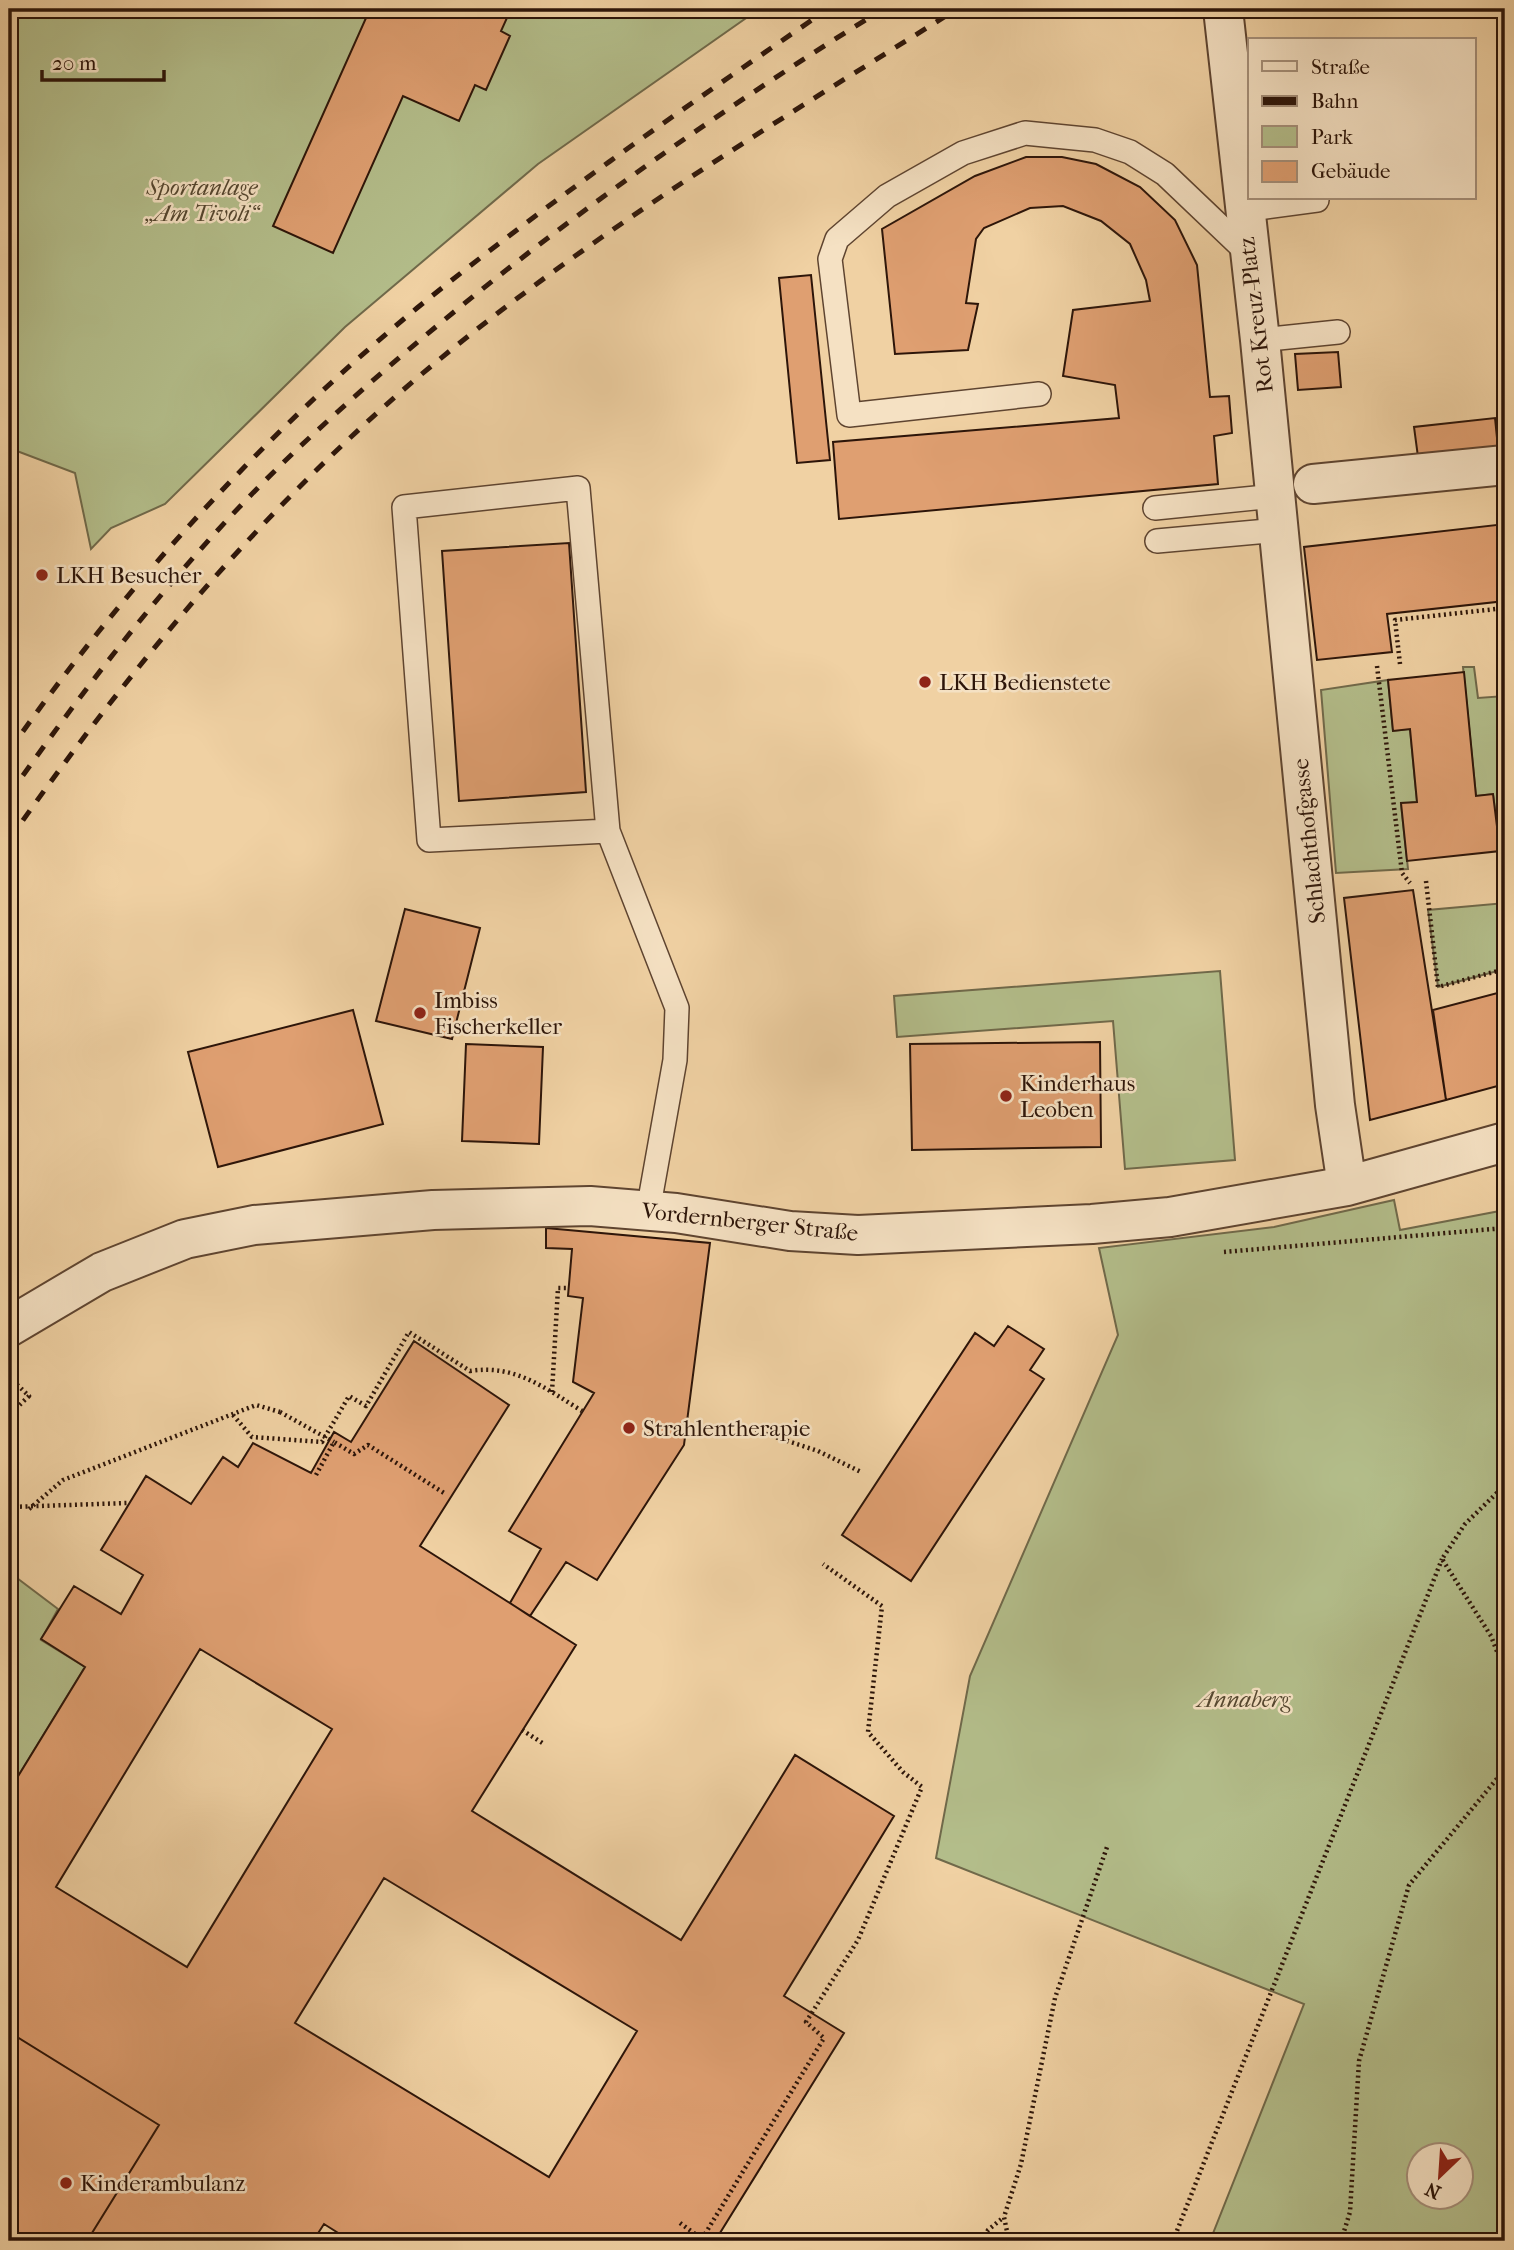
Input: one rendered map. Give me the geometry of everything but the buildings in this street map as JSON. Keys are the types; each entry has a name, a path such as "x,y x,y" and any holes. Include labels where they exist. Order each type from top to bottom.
{"street":[{"name":"Rot Kreuz-Platz","path":"1223,9 1277,513"},
{"path":"1313,484 1505,465"},
{"name":"Schlachthofgasse","path":"1277,513 1335,1105 1347,1186"},
{"name":"Vordernberger Straße","path":"9,1327 102,1272 185,1239 254,1225 433,1210 590,1206 648,1211 790,1231 890,1236 1170,1217 1347,1186 1505,1142"}],"lane":[{"path":"1039,394 849,415 830,259 837,239 887,196 963,153 1025,134 1095,140 1130,152 1165,174 1250,255"},
{"path":"1243,210 1317,200"},
{"path":"1260,340 1338,332"},
{"path":"608,831 429,840 404,507 578,488 608,831 677,1008 675,1060 648,1211"},
{"path":"1155,508 1277,513"},
{"path":"1157,541 1277,513"}],"path":[{"path":"1400,664 1395,620 1505,608"},
{"path":"1377,666 1402,873 1410,883"},
{"path":"1426,881 1438,987 1505,970"},
{"path":"1214,1252 1505,1228"},
{"path":"552,1392 558,1288 569,1288"},
{"path":"233,1415 252,1437 322,1442 349,1396 366,1406 409,1332 470,1371 492,1368 514,1372 582,1411"},
{"path":"9,1415 29,1396 10,1381"},
{"path":"29,1509 63,1480 256,1405 280,1412 354,1454 368,1445 444,1493"},
{"path":"745,1427 818,1451 861,1472"},
{"path":"316,1475 334,1442"},
{"path":"1173,2241 1442,1559 1465,1524 1505,1485"},
{"path":"9,1507 29,1509 128,1503"},
{"path":"1442,1559 1491,1636 1505,1672"},
{"path":"680,2223 702,2239 824,2038 806,2022 858,1940 922,1787 903,1772 868,1732 882,1606 824,1564"},
{"path":"522,1730 544,1744"},
{"path":"1341,2241 1350,2212 1359,2061 1409,1885 1505,1769"},
{"path":"1009,2241 1004,2217 1021,2164 1055,1998 1107,1847"},
{"path":"982,2241 988,2230 1004,2217"}],"green space":[{"name":"Sportanlage „Am Tivoli“","path":"9,9 759,9 538,164 345,327 165,504 111,528 91,549 75,473 9,448"},
{"path":"1463,667 1474,667 1478,698 1505,696 1505,851 1500,851 1493,794 1476,796"},
{"path":"1388,680 1393,731 1410,729 1417,802 1401,804 1408,869 1336,873 1321,690"},
{"path":"1505,903 1505,969 1438,987 1428,910"},
{"path":"1220,971 1235,1160 1125,1169 1113,1021 897,1037 894,996"},
{"name":"Annaberg","path":"1394,1200 1400,1230 1505,1210 1505,2241 1210,2241 1304,2004 936,1858 970,1676 1118,1335 1099,1248 1274,1227"},
{"path":"9,1572 58,1609 41,1640 85,1667 9,1791"}],"railway":[{"path":"9,751 99,631 198,516 250,461 360,357 467,268 568,192 828,9"},
{"path":"9,795 77,701 149,610 225,522 307,440 443,321 585,210 732,106 883,9"},
{"path":"9,840 96,721 188,607 288,499 395,397 528,290 598,240 740,145 957,9"}],"place":[{"name":"LKH Besucher","path":"42,575"},
{"name":"LKH Bedienstete","path":"925,682"},
{"name":"Imbiss Fischerkeller","path":"420,1013"},
{"name":"Kinderhaus Leoben","path":"1006,1096"},
{"name":"Strahlentherapie","path":"629,1428"},
{"name":"Kinderambulanz","path":"66,2183"}]}
